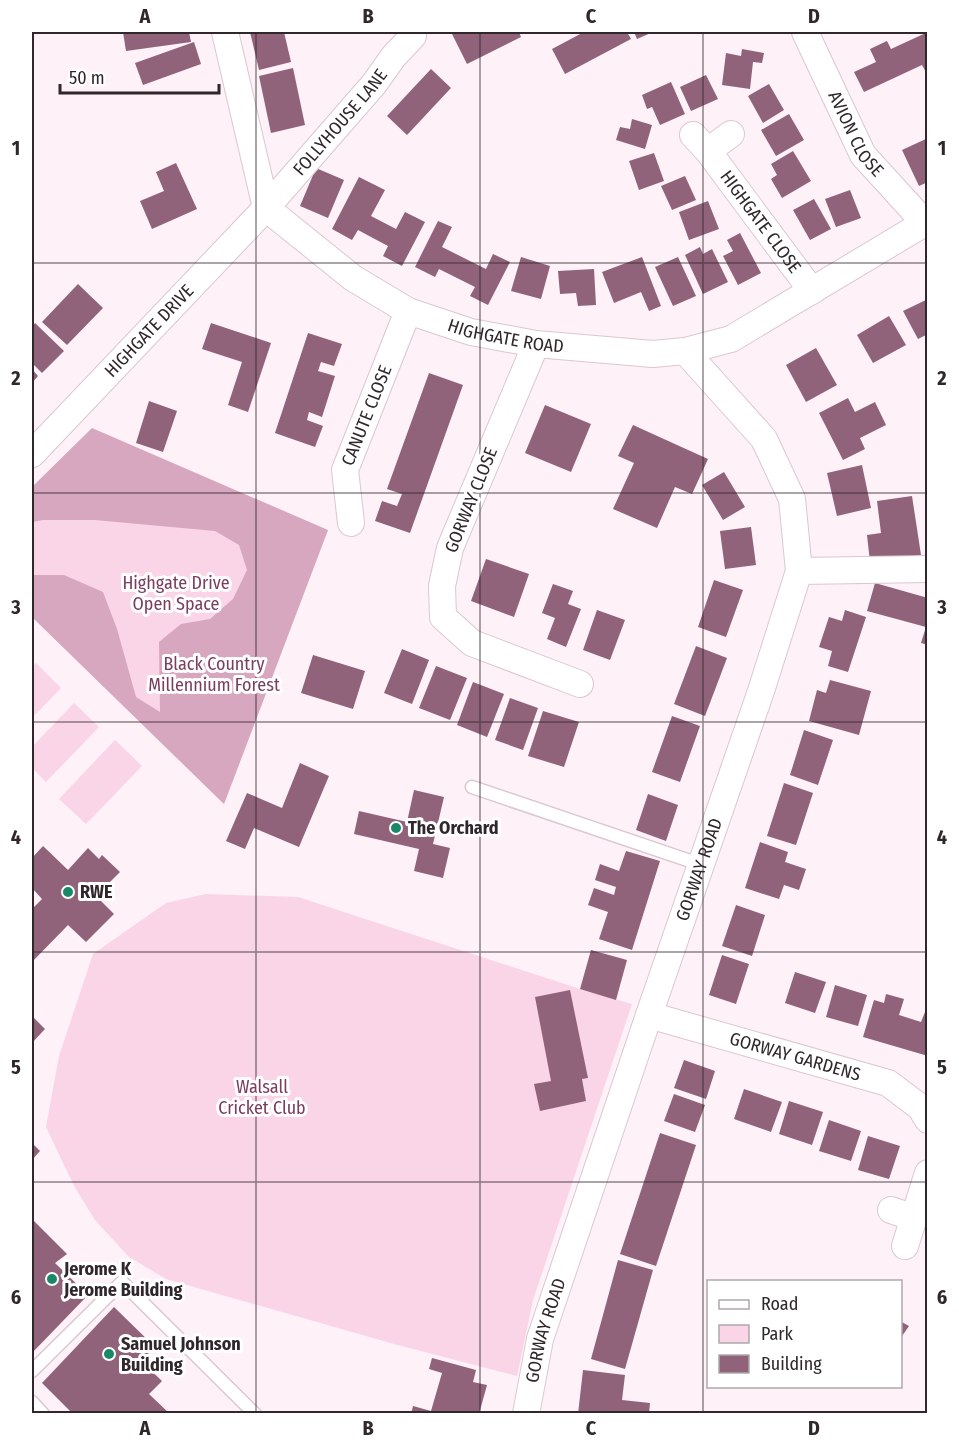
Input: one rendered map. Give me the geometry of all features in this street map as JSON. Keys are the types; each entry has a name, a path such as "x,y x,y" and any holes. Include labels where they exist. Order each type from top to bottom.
{"street":[{"path":"225,32 267,208"},
{"name":"AVION CLOSE","path":"805,32 863,155 926,222"},
{"name":"FOLLYHOUSE LANE","path":"267,208 413,36"},
{"name":"HIGHGATE CLOSE","path":"730,134 701,143 812,291"},
{"name":"HIGHGATE ROAD","path":"267,208 353,278 408,311 471,332 536,344 653,354 685,351 731,339 926,222"},
{"name":"HIGHGATE DRIVE","path":"32,454 267,208"},
{"name":"CANUTE CLOSE","path":"351,523 345,470 408,311"},
{"name":"GORWAY CLOSE","path":"536,344 450,548 442,586 443,617 472,643 579,684"},
{"name":"GORWAY ROAD","path":"526,1413 540,1339 702,865 799,571 792,499 764,439 685,351"},
{"path":"799,571 927,569"},
{"name":"GORWAY GARDENS","path":"649,1015 888,1083 920,1107 927,1120"},
{"path":"905,1246 902,1214 927,1173"}],"lane":[{"path":"472,787 702,865"},
{"path":"32,1371 122,1282 255,1413"},
{"path":"32,1402 43,1413"}],"green space":[{"name":"Black Country Millennium Forest","path":"92,428 328,530 224,804 32,617 32,575 64,575 103,592 117,629 136,697 160,712 159,642 181,624 210,619 233,599 247,570 239,545 215,531 95,520 32,522 32,487"},
{"name":"Black Country Millennium Forest","path":"32,488 328,530 224,804 32,617"},
{"path":"36,663 61,688 32,718 32,667"},
{"path":"74,703 99,727 46,782 32,768 32,747"},
{"path":"115,740 142,766 86,824 59,799"},
{"name":"Walsall Cricket Club","path":"206,894 298,897 632,1004 533,1300 517,1376 394,1344 166,1279 129,1257 95,1220 74,1186 46,1127 59,1056 93,954 166,903"}],"building":[{"path":"123,32 189,32 191,42 126,51"},
{"path":"250,32 284,32 291,62 259,70"},
{"path":"451,32 519,32 521,37 467,64"},
{"path":"584,32 627,32 631,39 565,74 552,49"},
{"path":"634,32 653,32 637,39"},
{"path":"928,32 928,76 922,65 864,92 854,72 876,62 870,49 887,41 891,49"},
{"path":"194,42 201,64 143,85 135,63"},
{"path":"742,49 764,53 762,63 753,62 750,89 722,85 726,53 741,56"},
{"path":"293,68 305,125 271,133 259,76"},
{"path":"431,69 451,88 407,135 387,116"},
{"path":"706,75 718,99 691,111 680,87"},
{"path":"671,82 685,114 660,125 652,107 647,109 642,95"},
{"path":"769,84 784,110 763,123 748,96"},
{"path":"789,114 804,140 776,156 761,130"},
{"path":"632,119 652,125 645,149 616,140 620,127 630,129"},
{"path":"928,138 928,182 919,186 902,150"},
{"path":"793,151 811,181 782,198 771,179 777,175 771,164"},
{"path":"654,153 664,181 639,190 629,161"},
{"path":"176,163 197,209 152,229 140,201 164,191 156,172"},
{"path":"316,168 344,180 328,218 300,206"},
{"path":"685,176 696,200 672,210 661,186"},
{"path":"359,177 385,190 371,216 396,229 405,212 425,222 402,266 383,256 388,246 358,230 352,240 332,229"},
{"path":"850,190 861,218 836,227 825,199"},
{"path":"814,199 831,229 810,240 793,210"},
{"path":"708,201 719,229 689,240 679,212"},
{"path":"438,221 452,227 442,247 486,269 493,254 510,262 488,305 470,296 475,287 439,269 435,277 415,267"},
{"path":"740,233 761,273 738,285 723,256 733,251 727,240"},
{"path":"700,247 703,254 712,249 728,282 703,294 685,255"},
{"path":"521,257 550,266 541,299 511,291"},
{"path":"642,257 661,306 649,311 641,292 614,303 602,272"},
{"path":"678,257 696,296 673,306 655,267"},
{"path":"594,269 596,305 578,306 576,293 560,294 558,271"},
{"path":"78,284 103,308 67,345 42,322"},
{"path":"928,299 928,334 918,339 903,311"},
{"path":"889,316 906,345 873,363 857,335"},
{"path":"35,323 64,351 42,373 32,363 32,327"},
{"path":"211,323 271,343 248,412 228,405 242,362 202,349"},
{"path":"308,333 342,344 334,366 321,362 318,371 335,376 322,417 309,412 307,420 323,426 315,447 275,433"},
{"path":"816,348 837,385 806,402 786,365"},
{"path":"32,369 38,376 32,383"},
{"path":"429,373 463,385 410,533 375,521 382,501 397,506 402,494 387,489"},
{"path":"848,398 855,412 875,402 886,425 860,438 865,449 843,460 819,413"},
{"path":"149,401 177,411 163,452 136,443"},
{"path":"545,405 591,424 571,472 525,453"},
{"path":"633,425 708,459 692,494 675,487 657,528 613,509 634,463 618,456"},
{"path":"862,465 871,508 837,516 827,473"},
{"path":"724,472 745,507 723,520 702,485"},
{"path":"912,496 921,555 870,562 867,535 881,533 877,501"},
{"path":"751,527 756,565 725,569 720,531"},
{"path":"486,559 529,574 514,617 471,601"},
{"path":"714,580 743,590 726,637 698,627"},
{"path":"875,583 928,598 928,645 921,643 926,627 867,611"},
{"path":"553,584 573,591 568,604 581,609 566,647 547,639 555,618 542,613"},
{"path":"597,610 625,620 610,660 583,650"},
{"path":"845,610 866,617 848,672 828,666 832,651 819,647 829,617 842,621"},
{"path":"696,646 727,658 705,716 674,704"},
{"path":"402,649 429,660 412,704 384,693"},
{"path":"313,655 365,671 353,709 301,693"},
{"path":"436,666 467,678 450,720 419,708"},
{"path":"830,680 871,691 859,735 809,721 817,690 826,693"},
{"path":"473,682 504,694 487,737 457,725"},
{"path":"510,698 538,708 523,750 495,740"},
{"path":"543,711 579,722 564,767 528,756"},
{"path":"672,716 700,726 680,782 652,772"},
{"path":"804,730 833,740 818,785 790,775"},
{"path":"300,763 329,776 299,847 254,828 245,849 226,841 247,793 282,808"},
{"path":"784,783 813,793 796,845 767,836"},
{"name":"The Orchard","path":"414,790 444,797 433,844 450,848 443,878 414,871 419,849 354,834 359,811 407,822"},
{"path":"648,794 678,805 666,841 636,830"},
{"path":"760,842 788,852 785,862 806,869 799,890 784,885 779,899 745,888"},
{"name":"RWE","path":"43,846 68,870 88,848 99,859 102,855 120,872 96,896 114,914 86,942 68,925 32,962 32,909 42,899 32,888 32,858"},
{"path":"626,851 660,861 632,950 599,939 608,912 588,905 594,888 614,895 616,887 595,880 600,864 619,871"},
{"path":"736,905 765,915 752,956 722,946"},
{"path":"591,950 627,960 616,1000 580,989"},
{"path":"722,955 749,964 736,1004 709,995"},
{"path":"795,972 826,982 815,1013 785,1003"},
{"path":"835,985 867,995 858,1026 826,1017"},
{"path":"570,990 588,1078 582,1079 586,1101 540,1111 534,1084 551,1081 535,997"},
{"path":"886,994 904,999 899,1015 921,1022 925,1012 928,1013 928,1056 863,1037 874,1000 884,1003"},
{"path":"32,1016 45,1029 32,1043"},
{"path":"684,1060 715,1071 706,1099 674,1088"},
{"path":"744,1089 782,1102 771,1132 734,1119"},
{"path":"674,1094 705,1105 695,1132 664,1121"},
{"path":"789,1101 823,1112 812,1145 779,1134"},
{"path":"829,1120 861,1131 851,1161 819,1151"},
{"path":"660,1133 696,1145 656,1266 620,1254"},
{"path":"868,1136 900,1146 889,1179 858,1170"},
{"path":"32,1143 40,1151 32,1160"},
{"name":"Jerome K Jerome Building","path":"32,1219 67,1254 55,1263 88,1295 32,1353"},
{"path":"618,1260 653,1270 625,1369 591,1359"},
{"name":"Samuel Johnson Building","path":"114,1307 155,1347 141,1361 162,1381 149,1394 170,1414 73,1414 42,1383"},
{"path":"902,1322 909,1326 902,1336"},
{"path":"432,1358 476,1370 473,1382 487,1385 479,1414 441,1414 431,1411 442,1373 429,1369"},
{"path":"583,1370 625,1375 622,1400 650,1403 649,1414 578,1414"},
{"path":"413,1406 431,1411 431,1414 411,1414"}],"place":[{"name":"The Orchard","path":"396,828"},
{"name":"RWE","path":"68,892"},
{"name":"Jerome K Jerome Building","path":"52,1279"},
{"name":"Samuel Johnson Building","path":"109,1354"}],"park label":[{"name":"Highgate Drive Open Space","path":"176,593"}]}
